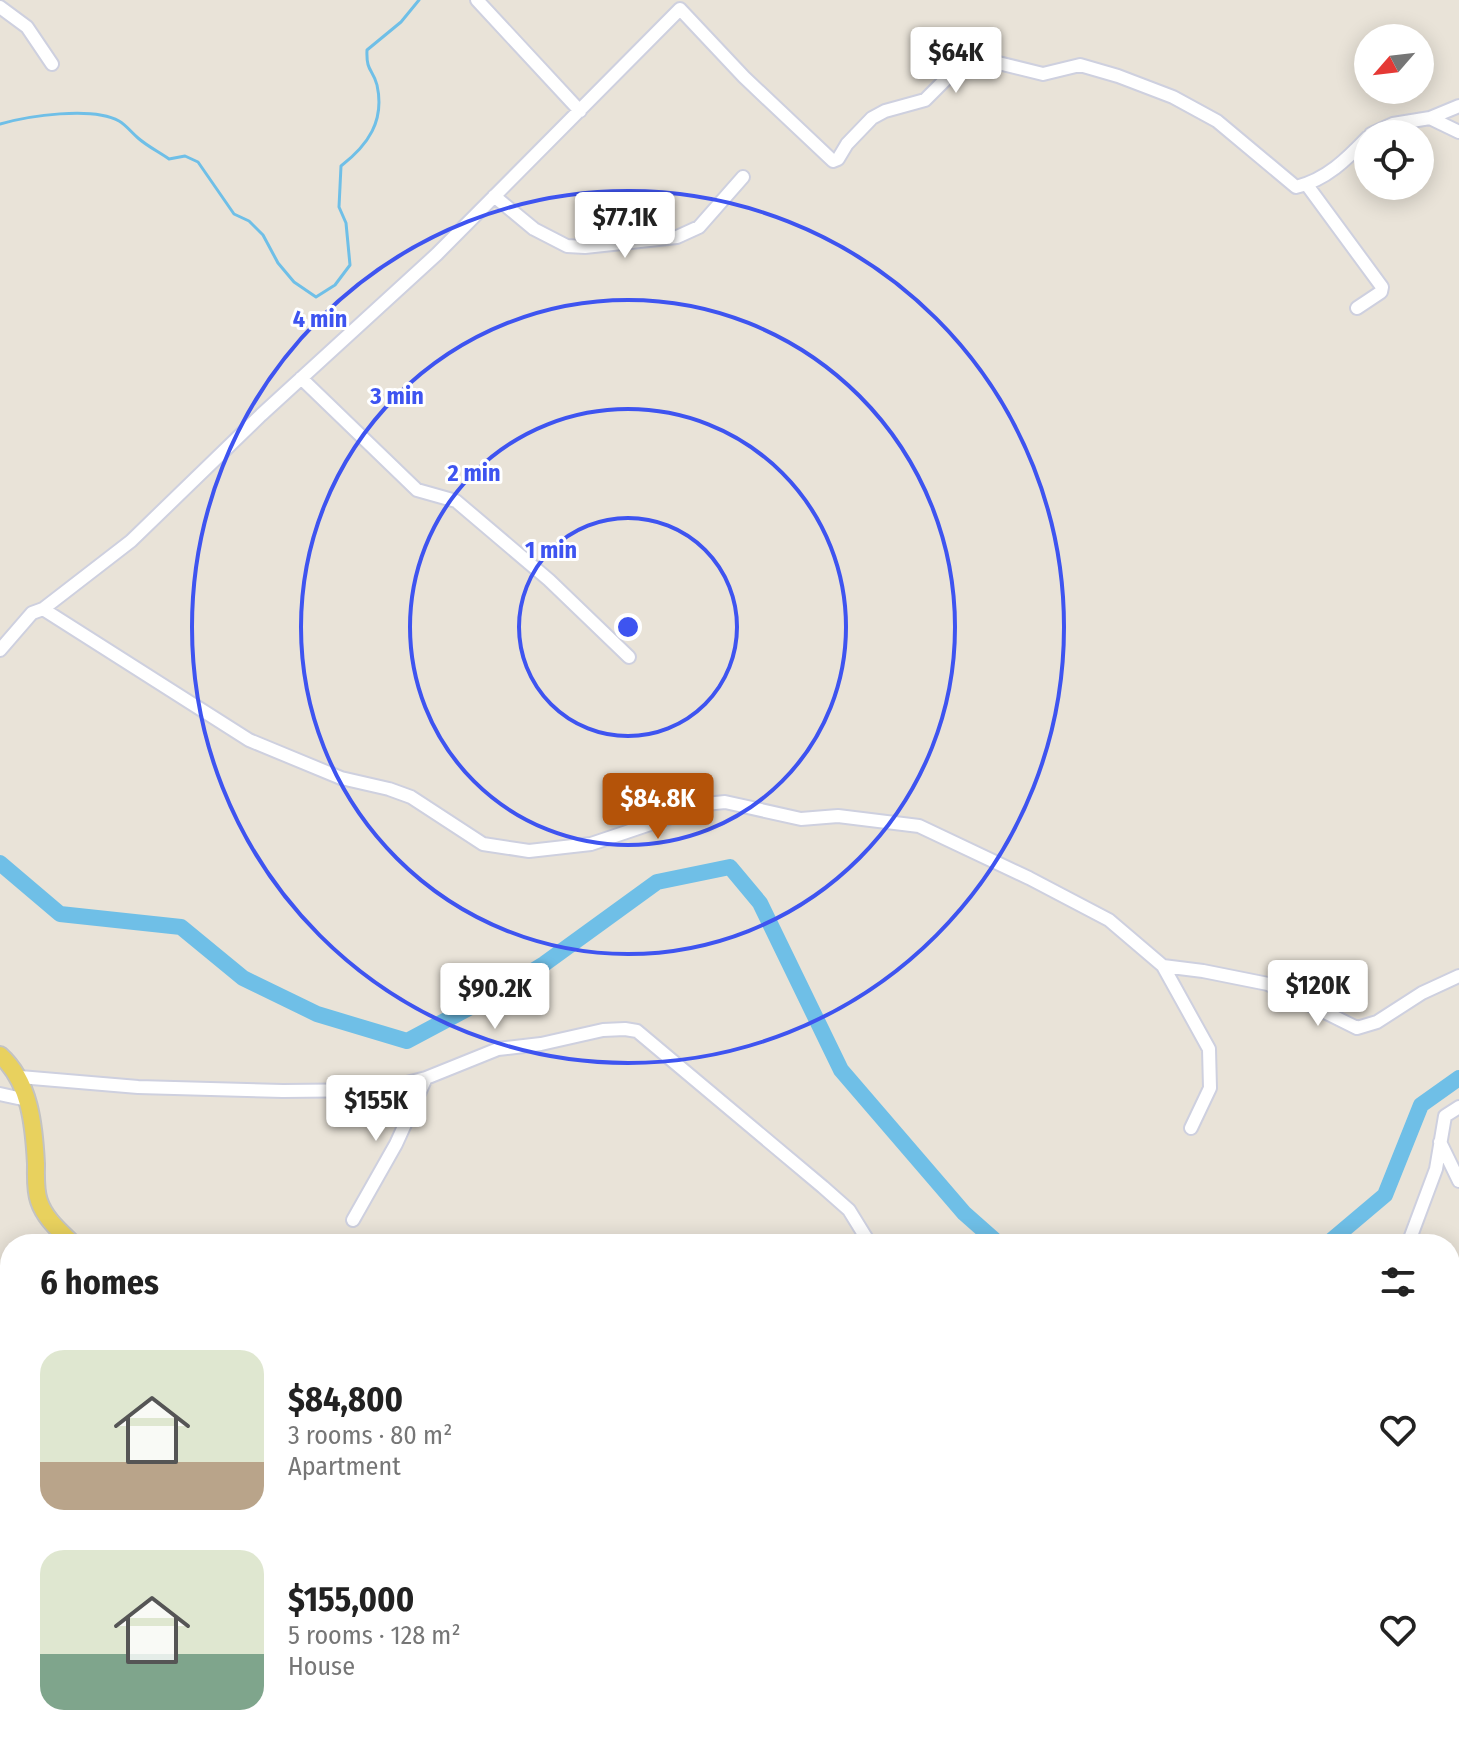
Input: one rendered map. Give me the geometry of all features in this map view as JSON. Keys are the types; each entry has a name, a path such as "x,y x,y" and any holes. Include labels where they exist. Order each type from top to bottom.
{"main road":[{"path":"0,1055 20,1077 27,1100 34,1138 38,1198 45,1215 63,1234"}],"street":[{"path":"477,0 580,111"},
{"path":"0,7 27,27 52,64"},
{"path":"0,650 32,613 43,609 131,541 301,378 351,335 680,9 744,77 833,161 872,118 885,111 925,100 961,64 978,58 1043,74 1080,65 1173,97 1217,121 1296,187 1307,185 1344,163 1354,153"},
{"path":"1418,120 1459,106"},
{"path":"1430,118 1459,132"},
{"path":"494,196 534,229 567,246 585,247 677,237 699,227 743,177"},
{"path":"1307,185 1382,287 1381,292 1357,308"},
{"path":"301,378 417,490 456,501 549,580 629,657"},
{"path":"43,609 249,740 341,778 411,797 483,844 529,851 591,844 674,816 696,805 725,802 801,819 838,816 919,826 1109,920 1163,966 1209,1049 1210,1088 1191,1128"},
{"path":"1163,966 1268,984 1357,1028 1377,1022 1422,993 1459,976"},
{"path":"20,1077 97,1085 283,1091 380,1090 426,1078 498,1049 541,1044 603,1030 637,1031 849,1210 864,1234"},
{"path":"353,1220 396,1144 426,1078"},
{"path":"0,1094 27,1100"},
{"path":"1410,1234 1428,1193 1445,1116 1459,1107"},
{"path":"1440,1142 1459,1181"}],"waterway":[{"path":"0,124 60,114 107,116 122,123 169,159 185,156 198,162 234,214 249,221 263,235 278,263 294,282 316,297 335,285 350,265 346,223 339,207 341,166 366,141 379,110 377,85 369,67 367,50 401,22 419,0"},
{"path":"0,863 60,914 181,927 243,978 317,1014 407,1041 544,964 657,882 730,867 760,903 841,1070 964,1213 988,1234"},
{"path":"1339,1234 1385,1195 1421,1105 1459,1078"}]}
